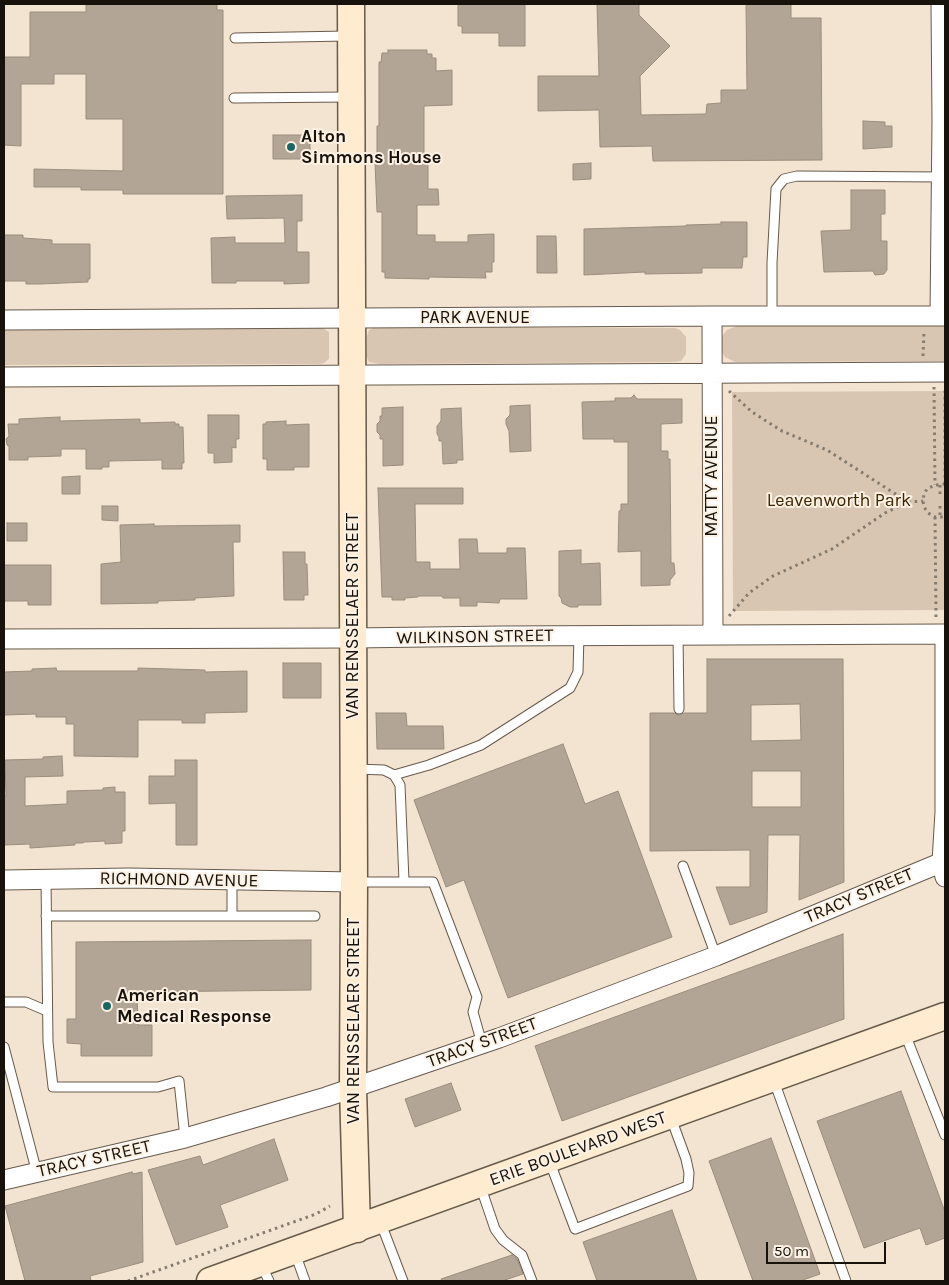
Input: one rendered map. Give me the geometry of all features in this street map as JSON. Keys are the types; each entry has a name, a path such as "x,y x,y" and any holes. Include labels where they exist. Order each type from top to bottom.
{"street":[{"name":"VAN RENSSELAER STREET","path":"351,4 353,1088 369,1225"},
{"path":"937,316 942,177 942,7"},
{"name":"MATTY AVENUE","path":"712,316 713,635"},
{"name":"PARK AVENUE","path":"4,320 937,316"},
{"path":"4,377 712,374 937,376"},
{"path":"942,634 944,867"},
{"name":"WILKINSON STREET","path":"4,639 942,634"},
{"name":"TRACY STREET","path":"4,1180 185,1138 326,1097 482,1044 716,956 944,867"},
{"name":"RICHMOND AVENUE","path":"4,880 129,878 354,882"},
{"name":"ERIE BOULEVARD WEST","path":"210,1281 265,1272 294,1251 945,1016"}],"lane":[{"path":"235,38 351,36"},
{"path":"234,98 351,97"},
{"path":"772,317 772,263 776,189 784,179 798,176 942,177"},
{"path":"394,775 429,765 481,745 570,688 578,672 579,635"},
{"path":"678,635 679,709"},
{"path":"353,769 384,770 394,775 400,786 404,881"},
{"path":"683,866 716,956"},
{"path":"46,880 48,1042 53,1087 158,1087 179,1080 185,1138"},
{"path":"232,880 232,916"},
{"path":"354,882 433,882 477,997 474,1012 482,1044"},
{"path":"46,916 315,916"},
{"path":"4,1002 26,1002 47,1011"},
{"path":"904,1031 945,1136"},
{"path":"4,1047 37,1172"},
{"path":"773,1079 846,1281"},
{"path":"549,1160 575,1229 688,1186 689,1173 686,1159 670,1116"},
{"path":"480,1185 495,1229 503,1240 522,1255 532,1281"},
{"path":"369,1225 403,1281"},
{"path":"294,1251 305,1281"}],"path":[{"path":"934,484 937,316"},
{"path":"712,374 752,412 782,431 827,450 908,502"},
{"path":"937,376 945,484 934,484 927,489 923,501 928,513 940,518 945,517"},
{"path":"940,484 940,494"},
{"path":"713,635 749,593 773,576 832,549 885,513 908,502 923,501"},
{"path":"940,506 940,518"},
{"path":"936,517 942,634"},
{"path":"128,1281 316,1214 330,1206"}],"green space":[{"path":"945,324 945,361 735,362 725,357 721,351 720,343 722,336 727,330 740,325"},
{"path":"375,327 675,328 680,330 686,337 686,354 681,361 675,362 379,364 369,362 366,355 367,336 369,330"},
{"path":"323,328 329,332 329,359 320,364 4,365 4,329"},
{"name":"Leavenworth Park","path":"945,391 945,610 733,611 732,392"}],"building":[{"path":"86,4 217,4 217,10 223,10 223,194 123,194 123,190 81,190 81,187 34,187 34,169 123,171 123,119 86,119 86,74 54,74 54,84 21,84 21,146 4,145 4,57 30,57 30,12 86,12"},
{"path":"458,4 525,4 525,46 499,46 499,33 462,33 462,26 458,26"},
{"path":"597,4 639,4 639,15 670,46 640,76 641,115 706,114 707,104 721,103 721,90 747,90 746,4 791,4 791,18 821,18 822,160 653,161 652,146 600,147 599,110 538,111 538,76 599,76"},
{"path":"388,50 427,50 427,54 432,54 432,58 436,58 436,71 452,70 452,105 424,106 424,162 428,162 428,189 438,189 439,205 417,205 417,235 435,235 435,242 468,242 468,235 494,234 494,262 492,262 492,272 485,272 486,278 385,278 385,272 382,272 382,212 377,212 375,162 377,162 377,126 379,126 379,62 381,62 382,53 388,53"},
{"path":"863,121 885,122 885,126 892,126 892,147 863,149"},
{"name":"Alton Simmons House","path":"273,135 310,135 310,159 273,159"},
{"path":"591,163 591,179 573,180 573,164"},
{"path":"851,190 885,190 885,214 881,214 881,241 887,241 887,270 884,274 875,275 873,271 824,272 821,231 851,230"},
{"path":"302,195 302,221 297,221 297,252 309,252 309,283 284,284 284,281 236,281 236,283 212,283 211,238 235,237 235,243 285,243 284,218 227,219 226,196"},
{"path":"721,222 747,222 747,257 743,257 742,268 702,268 702,273 645,274 645,272 584,275 584,229 686,226 721,224"},
{"path":"4,235 23,235 23,238 52,240 52,244 90,244 90,279 88,279 88,282 40,284 26,284 26,281 4,281"},
{"path":"537,236 556,236 557,273 537,273"},
{"path":"634,395 637,399 682,399 682,423 661,424 661,451 668,451 668,459 670,459 671,563 674,563 675,574 670,580 670,585 641,586 641,551 618,552 619,511 621,510 621,504 628,504 628,442 614,442 614,439 583,439 582,402 615,401 615,398 631,398"},
{"path":"530,405 531,451 510,452 509,431 506,419 510,415 510,406"},
{"path":"403,407 403,465 383,466 383,439 380,439 380,435 377,432 377,424 380,421 380,416 382,416 382,408"},
{"path":"461,408 463,460 457,460 457,463 443,464 442,441 439,441 437,434 437,426 441,421 441,409"},
{"path":"208,415 239,415 239,439 236,439 236,448 232,447 232,462 214,463 214,453 208,453"},
{"path":"60,417 60,421 140,419 140,423 175,422 175,424 179,424 179,427 183,427 184,463 182,463 182,469 162,469 162,460 109,461 109,467 86,469 86,449 61,449 61,456 28,457 28,460 9,460 9,446 6,439 9,436 8,424 19,424 19,419"},
{"path":"286,421 286,425 309,424 309,467 294,467 294,470 267,470 267,459 263,459 263,424 266,424 266,422"},
{"path":"80,476 80,494 62,494 62,477"},
{"path":"378,488 463,488 463,504 415,504 416,562 430,562 430,569 460,569 459,539 477,539 478,553 507,553 507,548 525,548 527,599 500,599 499,603 477,602 477,606 460,606 460,598 418,596 405,598 405,600 392,600 392,597 382,597"},
{"path":"102,506 118,506 118,521 102,520"},
{"path":"7,523 27,523 27,541 7,541"},
{"path":"154,524 154,526 240,525 240,542 233,542 234,596 158,601 158,603 101,604 101,564 121,562 120,525"},
{"path":"581,550 581,564 600,563 601,605 570,607 562,603 559,596 559,551"},
{"path":"283,552 305,552 308,595 304,595 304,600 284,600"},
{"path":"4,565 51,565 51,605 28,605 28,601 4,601"},
{"path":"707,659 843,659 844,882 799,900 800,835 768,835 767,912 730,925 716,887 750,887 750,850 650,851 650,713 674,713 679,715 684,713 707,713","holes":["800,704 801,740 751,741 751,705","752,771 801,771 801,807 752,807"]},
{"path":"283,663 321,663 321,698 283,698"},
{"path":"56,668 57,671 138,671 138,668 205,670 205,672 247,671 247,712 205,713 205,723 182,723 182,720 138,720 138,757 74,756 74,724 66,724 66,717 36,717 36,714 4,715 4,672"},
{"path":"376,713 406,713 407,726 443,726 444,749 377,749"},
{"path":"563,744 585,804 618,791 672,937 508,998 464,880 446,887 414,800"},
{"path":"62,756 63,776 25,777 25,806 67,804 67,791 103,790 103,788 115,787 115,792 125,792 125,831 122,831 122,843 105,844 105,841 84,842 75,843 75,845 30,848 30,844 4,845 5,760 43,759 43,757"},
{"path":"175,760 197,760 197,845 176,845 176,803 149,804 149,776 175,776"},
{"path":"843,934 844,1019 562,1121 535,1046"},
{"name":"American Medical Response","path":"311,940 311,990 137,992 138,1025 152,1025 152,1056 81,1056 81,1044 67,1043 67,1019 76,1019 76,942"},
{"path":"451,1083 461,1110 415,1127 405,1099"},
{"path":"901,1091 945,1212 945,1238 926,1245 920,1228 864,1248 817,1121"},
{"path":"771,1138 820,1274 800,1281 753,1281 709,1161"},
{"path":"274,1139 288,1180 220,1205 228,1227 176,1245 148,1170 200,1156 203,1165"},
{"path":"132,1172 133,1174 142,1172 143,1262 90,1276 91,1281 25,1281 5,1206"},
{"path":"672,1210 697,1281 597,1281 583,1242"},
{"path":"512,1255 517,1259 523,1274 502,1281 442,1281 441,1279"}],"place":[{"name":"Alton Simmons House","path":"291,147"},
{"name":"American Medical Response","path":"107,1006"}]}
